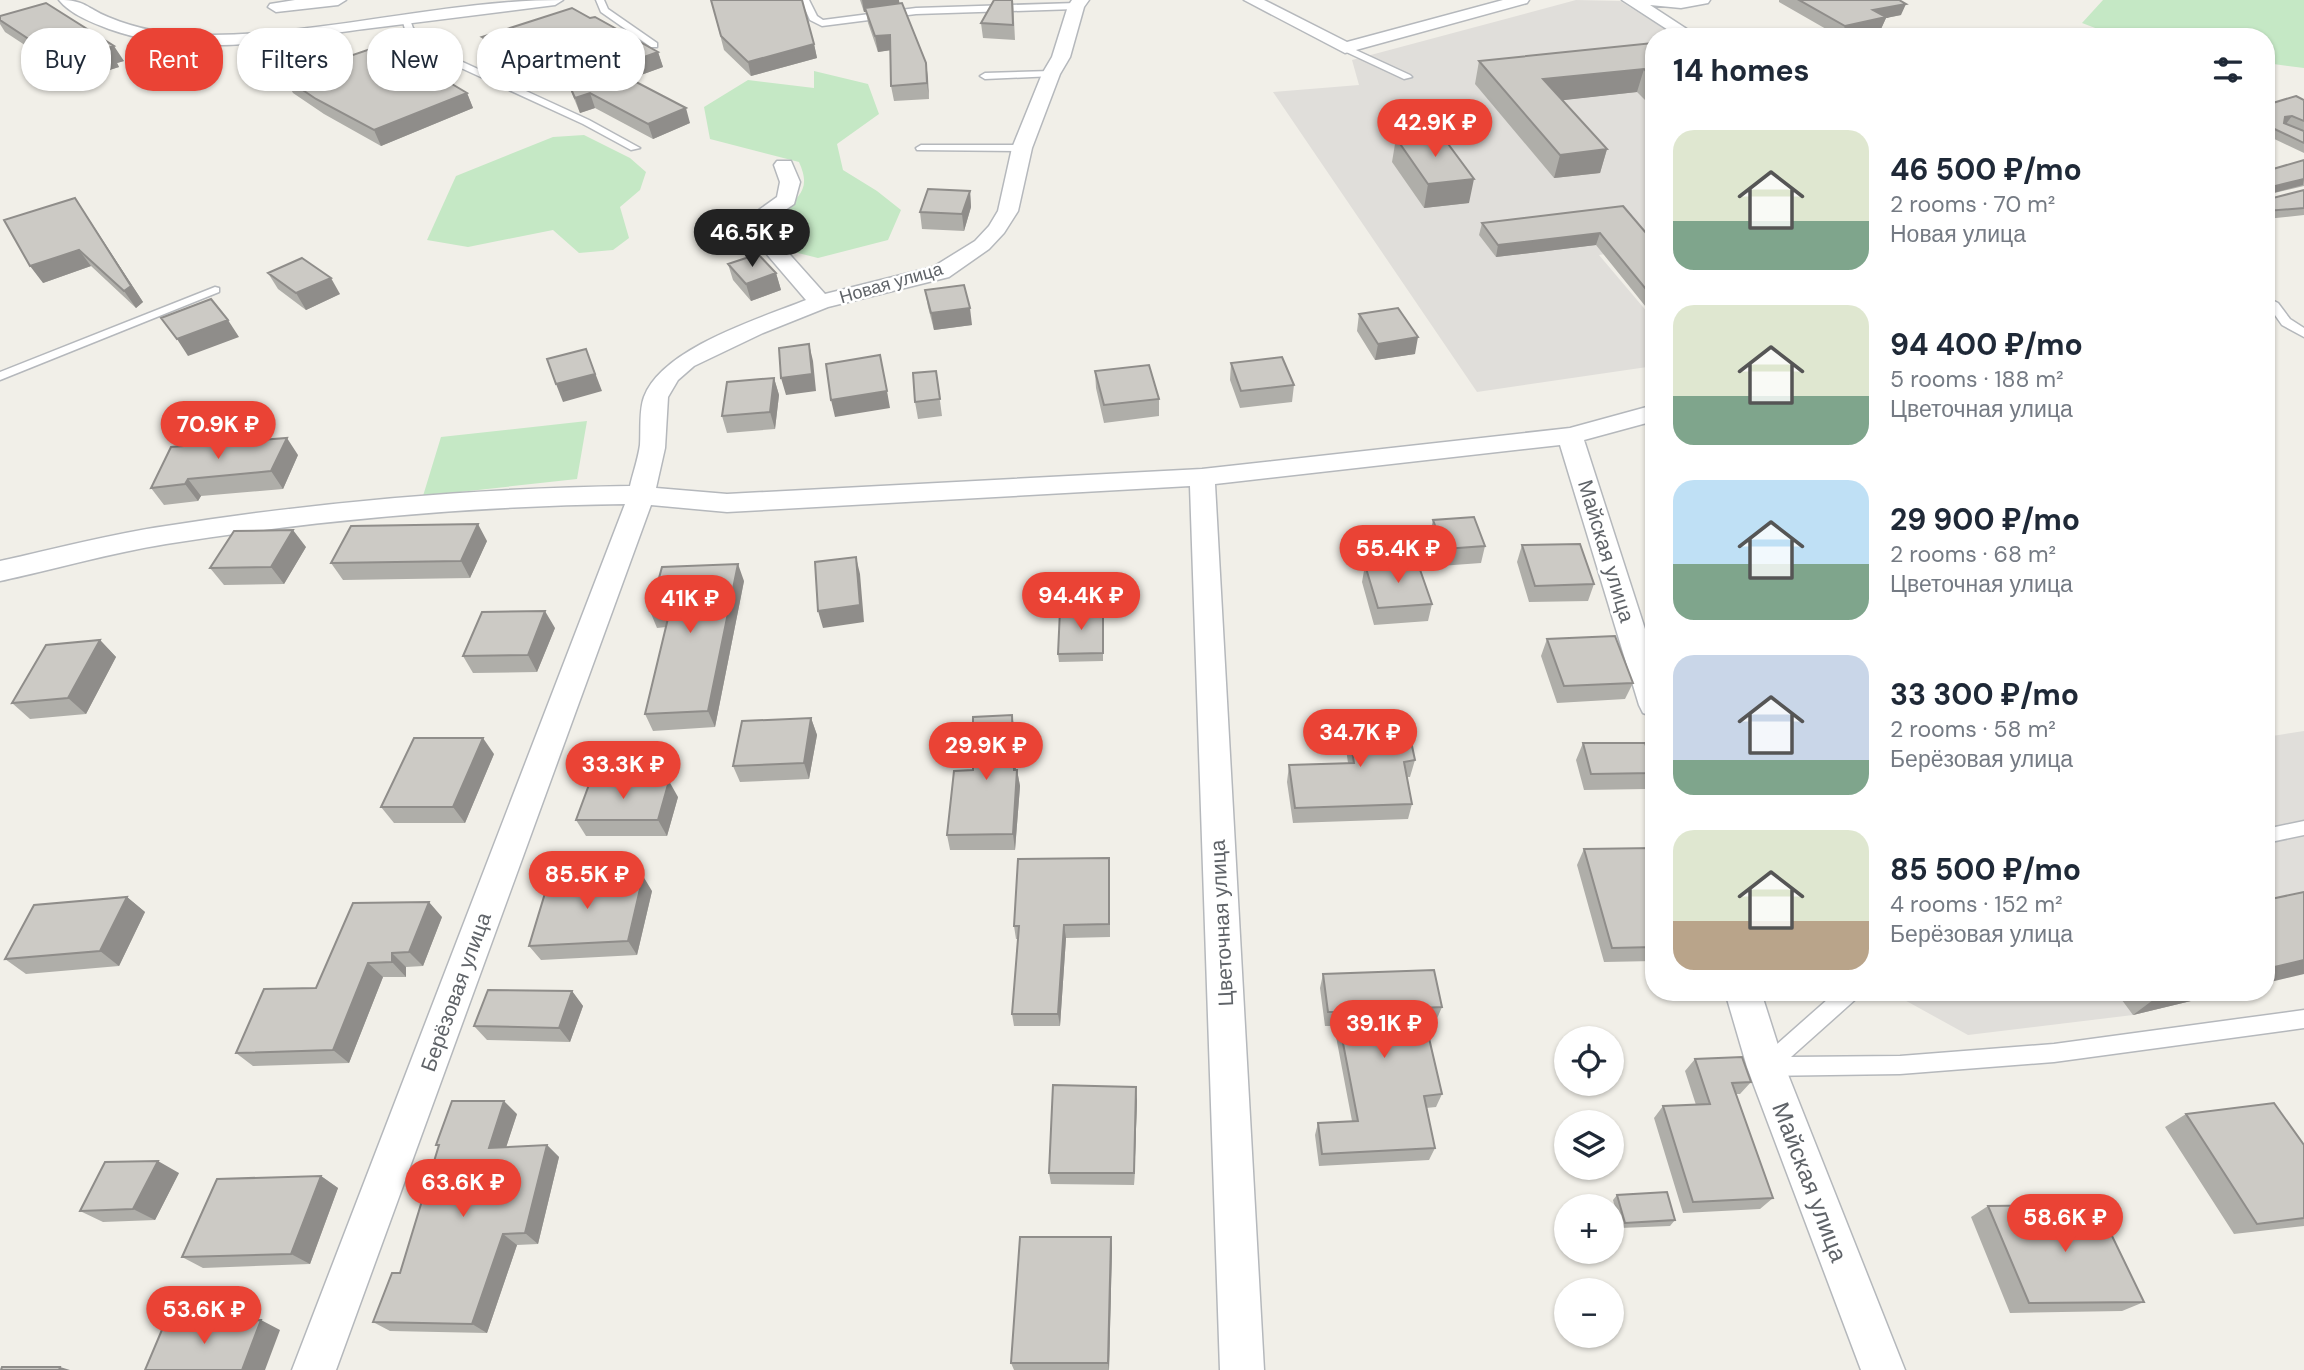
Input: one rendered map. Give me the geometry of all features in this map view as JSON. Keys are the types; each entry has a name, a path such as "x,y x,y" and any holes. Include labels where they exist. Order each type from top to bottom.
{"street":[{"path":"67,0 77,8 119,27 156,37 198,40 257,37 555,0"},
{"path":"276,7 338,0"},
{"path":"382,22 384,0"},
{"path":"1252,0 1345,48 1521,0"},
{"path":"1630,0 1676,28"},
{"path":"1643,0 1681,3 1702,0"},
{"name":"Новая улица","path":"641,495 652,448 656,397 668,376 686,361 707,349 820,302 941,272 982,245 997,229 1008,211 1022,148 1051,74 1061,57 1078,3"},
{"path":"784,165 790,183 787,200 763,216 756,230 820,302"},
{"path":"0,571 164,535 397,506 559,496 641,495 727,503 1202,477 1570,436 1645,415"},
{"name":"Майская улица","path":"1570,436 1645,676"},
{"name":"Цветочная улица","path":"1202,477 1242,1370"},
{"name":"Берёзовая улица","path":"314,1370 641,495"},
{"name":"Майская улица","path":"1746,1001 1766,1067 1883,1370"}],"lane":[{"path":"600,0 604,10 654,45"},
{"path":"805,0 813,18 822,23 916,11 1078,3"},
{"path":"406,19 419,40 452,60 635,148"},
{"path":"1345,48 1407,77"},
{"path":"985,76 1051,74"},
{"path":"921,148 1022,148"},
{"path":"0,376 215,290"},
{"path":"2275,306 2286,322 2304,334"},
{"path":"2275,834 2304,828"},
{"path":"1766,1067 1840,1001"},
{"path":"1766,1067 1900,1065 2054,1053 2304,1019"}],"shaded area":[{"path":"1576,0 1620,1 1664,28 1645,28 1645,247 1599,255 1645,309 1645,367 1477,392 1273,92 1359,85 1352,60"},
{"path":"2304,731 2304,974 2275,981 2275,736"},
{"path":"1906,1001 2191,1001 2133,1015 1968,1035"}],"green space":[{"path":"2103,0 2304,0 2304,68 2275,64 2275,28 2095,28 2082,23"},
{"path":"814,71 868,84 879,114 837,144 843,170 901,210 888,240 818,258 794,252 772,233 804,185 799,162 710,139 704,107 748,80 814,88"},
{"path":"584,135 630,158 646,172 640,190 620,207 629,238 613,250 579,253 553,230 468,247 427,240 456,176 553,137"},
{"path":"587,421 577,479 423,496 441,437"}],"building":[{"path":"711,0 802,0 814,44 748,62 721,36"},
{"path":"994,0 1012,0 1013,25 981,23"},
{"path":"1799,0 1899,0 1906,4 1873,10 1886,17 1845,26"},
{"path":"46,3 86,28 21,28 21,34 0,20 0,16"},
{"path":"902,3 926,63 927,83 891,86 890,35 875,36 865,8"},
{"path":"572,8 615,28 510,28"},
{"path":"1645,44 1645,70 1543,79 1607,149 1560,155 1479,61"},
{"path":"645,45 658,52 645,57"},
{"path":"367,50 367,91 463,91 467,93 374,130 304,91 353,91 353,55"},
{"path":"645,87 686,108 648,124 590,93 575,98 572,91 645,91"},
{"path":"2296,96 2304,100 2304,121 2292,116 2285,117 2284,123 2304,131 2304,143 2275,129 2275,102"},
{"path":"1440,133 1474,179 1428,184 1396,138"},
{"path":"2304,160 2304,179 2275,186 2275,168"},
{"path":"928,189 970,191 962,214 920,212"},
{"path":"2304,190 2304,208 2275,210 2275,197"},
{"path":"75,198 131,286 124,291 79,250 30,266 4,220"},
{"path":"1623,206 1645,232 1645,288 1600,233 1498,245 1482,223"},
{"path":"758,254 776,273 746,284 728,264"},
{"path":"302,258 331,278 296,293 268,273"},
{"path":"964,285 970,308 931,313 925,290"},
{"path":"211,299 228,320 177,339 161,318"},
{"path":"1398,308 1418,337 1378,344 1359,314"},
{"path":"809,344 812,374 781,378 779,348"},
{"path":"586,349 595,374 556,384 547,359"},
{"path":"880,355 887,391 831,400 826,364"},
{"path":"1282,357 1294,385 1241,391 1231,363"},
{"path":"1149,365 1159,399 1104,405 1095,371"},
{"path":"936,371 940,399 915,402 913,373"},
{"path":"774,378 770,412 722,416 727,382"},
{"path":"287,438 271,471 188,479 185,484 151,488 171,447"},
{"path":"1474,517 1485,546 1444,549 1433,520"},
{"path":"478,524 461,561 331,563 351,526"},
{"path":"293,530 271,567 210,568 234,531"},
{"path":"1580,544 1594,584 1535,586 1522,545"},
{"path":"856,557 860,605 818,611 815,562"},
{"path":"1417,561 1432,604 1378,608 1365,565"},
{"path":"738,564 708,711 645,714 670,610 650,611 662,567"},
{"path":"1103,609 1103,653 1058,654 1060,610"},
{"path":"545,611 528,655 463,656 482,612"},
{"path":"1615,636 1633,683 1564,686 1547,639"},
{"path":"100,640 68,698 12,703 46,645"},
{"path":"1012,715 1014,770 1017,770 1013,834 947,835 954,771 973,770 973,717"},
{"path":"811,718 804,763 733,766 742,721"},
{"path":"1406,718 1415,760 1404,762 1412,804 1295,808 1289,765 1354,763 1347,719"},
{"path":"414,738 483,738 453,807 381,807"},
{"path":"1583,743 1645,743 1645,773 1591,774"},
{"path":"669,781 658,820 576,820 590,782"},
{"path":"1645,848 1645,947 1612,948 1584,849"},
{"path":"1109,858 1109,924 1064,925 1058,1014 1012,1014 1019,926 1014,926 1018,859"},
{"path":"643,876 628,941 529,946 549,880"},
{"path":"2304,892 2304,960 2275,967 2275,898"},
{"path":"127,897 100,951 5,959 34,905"},
{"path":"429,902 409,952 392,953 392,962 368,963 333,1050 236,1053 264,989 316,988 353,903"},
{"path":"1434,970 1442,1007 1422,1008 1442,1094 1424,1096 1435,1148 1322,1154 1318,1123 1358,1121 1337,1012 1328,1012 1323,974"},
{"path":"488,990 572,991 559,1028 474,1026"},
{"path":"1742,1057 1751,1082 1732,1083 1773,1198 1693,1202 1663,1106 1710,1104 1695,1059"},
{"path":"1053,1085 1136,1087 1134,1173 1049,1173"},
{"path":"452,1101 504,1101 489,1148 547,1145 525,1233 503,1234 472,1324 373,1322 392,1273 400,1273 439,1145 436,1145"},
{"path":"2274,1103 2304,1145 2304,1218 2257,1224 2186,1114"},
{"path":"158,1161 133,1209 80,1211 105,1162"},
{"path":"321,1176 291,1254 182,1257 217,1179"},
{"path":"1667,1192 1675,1220 1625,1223 1624,1195"},
{"path":"2097,1205 2144,1302 2029,1303 1988,1206"},
{"path":"1020,1237 1111,1237 1108,1363 1011,1363"},
{"path":"261,1320 242,1370 145,1370 164,1325"},
{"path":"2,1367 60,1367 59,1370 1,1370"}]}
